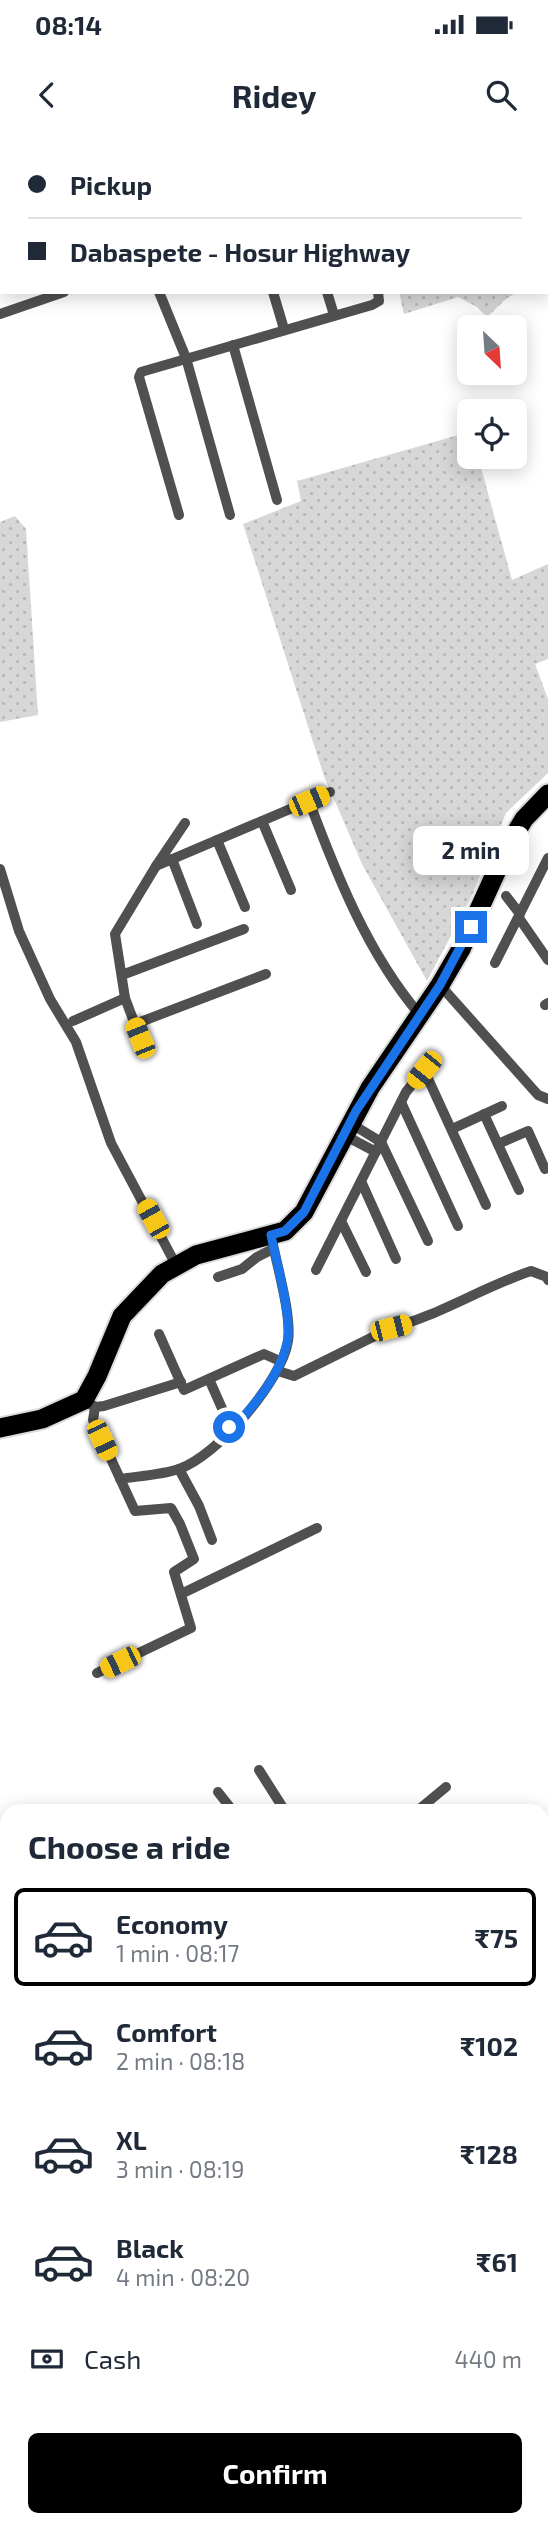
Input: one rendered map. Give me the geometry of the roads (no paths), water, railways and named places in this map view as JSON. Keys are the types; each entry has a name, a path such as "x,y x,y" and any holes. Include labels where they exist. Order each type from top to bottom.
{"highway":[{"path":"0,1428 42,1419 90,1404 94,1383 122,1316 162,1274 196,1255 272,1242 304,1212 370,1088 461,950 508,846 524,819 548,794"}],"street":[{"path":"0,314 58,294"},
{"path":"160,294 186,358 230,515"},
{"path":"274,294 284,330"},
{"path":"328,294 334,315"},
{"path":"179,514 139,377 145,370 376,304 379,301 377,294"},
{"path":"233,345 277,500"},
{"path":"156,866 330,792"},
{"path":"309,801 355,911 397,988 420,1015"},
{"path":"262,821 291,890"},
{"path":"140,1038 125,998 116,934 185,823"},
{"path":"217,840 245,907"},
{"path":"172,859 197,924"},
{"path":"495,963 547,862"},
{"path":"0,869 19,931 50,999 76,1042 111,1143 176,1265"},
{"path":"506,895 548,960"},
{"path":"122,975 244,929"},
{"path":"135,1024 266,974"},
{"path":"440,985 538,1095 548,1099"},
{"path":"73,1021 125,998"},
{"path":"316,1270 401,1102 426,1068 486,1205"},
{"path":"401,1102 458,1226"},
{"path":"452,1129 502,1106"},
{"path":"484,1114 519,1190"},
{"path":"347,1129 378,1147 428,1241"},
{"path":"498,1144 528,1130 545,1168"},
{"path":"361,1181 396,1259"},
{"path":"341,1221 366,1272"},
{"path":"218,1278 242,1269 272,1242"},
{"path":"120,1479 179,1469 198,1459 232,1431 279,1366 288,1343 288,1323 272,1242"},
{"path":"159,1334 184,1390 264,1354 294,1376 391,1328 408,1324 497,1282 531,1271 547,1277 548,1280"},
{"path":"209,1379 232,1431"},
{"path":"97,1673 191,1628 174,1573 194,1559 171,1508 135,1511 93,1420 90,1404 104,1406 181,1382"},
{"path":"179,1469 199,1506 212,1540"},
{"path":"181,1594 317,1528"},
{"path":"259,1770 281,1804"},
{"path":"429,1804 446,1787"},
{"path":"218,1792 227,1804"}]}
